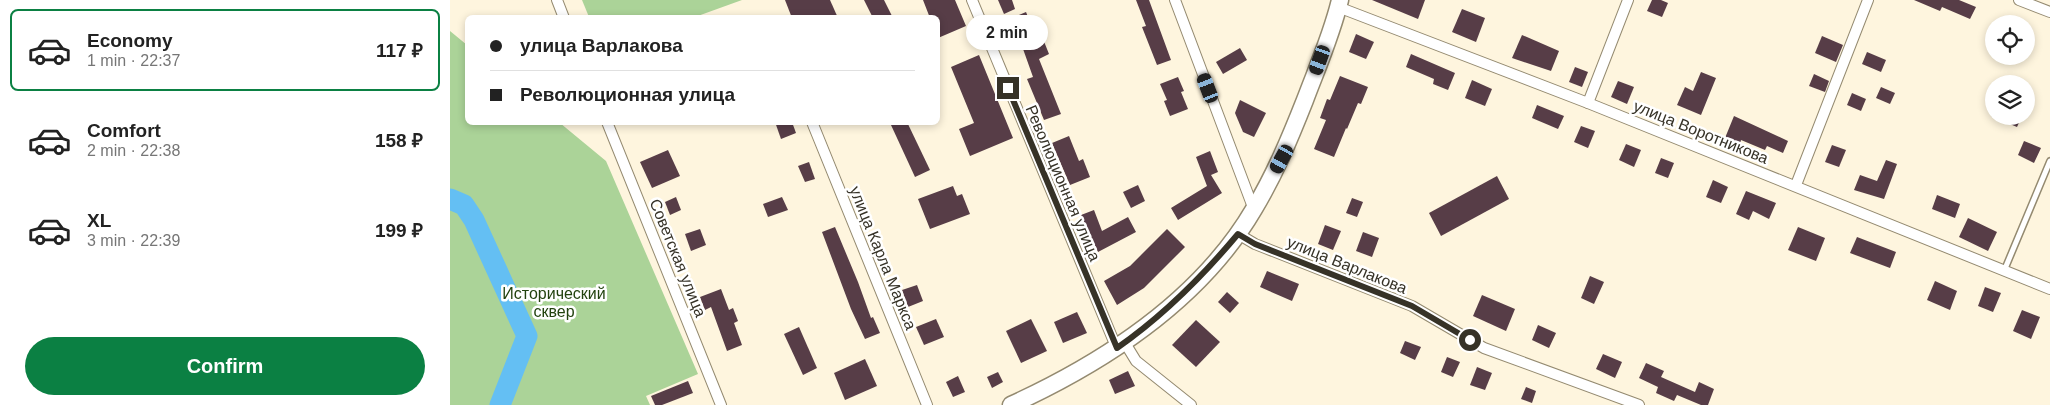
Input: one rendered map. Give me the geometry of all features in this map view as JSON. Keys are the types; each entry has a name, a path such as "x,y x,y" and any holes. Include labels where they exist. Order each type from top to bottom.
{"main road":[{"path":"1011,405 1083,370 1121,346 1168,308 1205,274 1238,234 1254,210 1282,159 1339,4"}],"street":[{"path":"557,0 563,15"},
{"name":"Революционная улица","path":"972,0 1121,346 1136,361 1192,405"},
{"path":"1175,0 1254,210"},
{"path":"1588,103 1628,0"},
{"path":"1796,186 1868,0"},
{"path":"2019,0 2050,12"},
{"name":"улица Воротникова","path":"1339,4 1796,186 2050,290"},
{"name":"Советская улица","path":"608,125 693,345 721,405"},
{"name":"улица Карла Маркса","path":"813,125 927,405"},
{"name":"улица Варлакова","path":"1238,234 1255,244 1412,306 1484,348 1639,405"}],"lane":[{"path":"2004,271 2050,161"}],"green space":[{"path":"582,0 742,0 701,15 588,15"},
{"name":"Исторический сквер","path":"450,31 465,43 465,125 562,125 606,161 698,374 646,396 650,405 450,405"}],"building":[{"path":"785,0 830,0 837,15 791,15"},
{"path":"864,0 884,0 892,15 872,15"},
{"path":"923,0 955,0 966,26 940,37 940,15 929,15"},
{"path":"998,0 1012,0 1015,9 1004,14"},
{"path":"1136,0 1149,0 1171,60 1157,65 1142,27 1146,26"},
{"path":"1372,0 1425,0 1418,19"},
{"path":"1652,0 1661,0 1668,3 1662,17 1647,11"},
{"path":"1914,0 1959,0 1976,7 1970,19 1942,7 1940,11"},
{"path":"1462,9 1485,18 1476,42 1452,32"},
{"path":"1026,12 1036,36 1041,34 1049,54 1039,59 1061,114 1044,120 1027,79 1033,77 1012,18"},
{"path":"1356,34 1374,42 1366,59 1349,52"},
{"path":"1522,35 1559,51 1551,71 1512,58"},
{"path":"1822,36 1843,45 1836,62 1815,53"},
{"path":"1240,48 1247,60 1223,74 1216,62"},
{"path":"1867,52 1886,60 1881,72 1862,64"},
{"path":"1411,54 1455,73 1448,90 1433,84 1434,79 1406,67"},
{"path":"979,55 1013,138 970,156 959,129 974,123 951,67"},
{"path":"1575,67 1588,72 1582,87 1569,82"},
{"path":"1701,72 1716,78 1701,115 1677,105 1685,87 1693,91"},
{"path":"1814,74 1829,81 1825,92 1809,86"},
{"path":"1340,76 1368,87 1361,104 1358,103 1334,157 1314,149 1326,120 1320,118 1327,99 1330,100"},
{"path":"1178,77 1184,91 1181,92 1188,109 1170,116 1164,101 1167,100 1160,84"},
{"path":"1472,80 1492,89 1485,106 1465,98"},
{"path":"1618,81 1634,87 1627,104 1611,97"},
{"path":"1881,87 1895,93 1890,104 1876,98"},
{"path":"1852,93 1866,99 1861,111 1847,105"},
{"path":"1240,100 1266,113 1254,137 1243,132 1235,113"},
{"path":"1537,105 1564,116 1558,129 1532,118"},
{"path":"1734,116 1788,141 1783,153 1767,146 1765,150 1741,140 1740,144 1725,138"},
{"path":"776,125 793,125 796,133 781,139"},
{"path":"891,125 908,125 930,170 915,177"},
{"path":"1581,126 1595,131 1588,148 1574,142"},
{"path":"1069,136 1079,161 1083,159 1090,177 1070,185 1052,143"},
{"path":"2024,141 2041,148 2034,163 2018,155"},
{"path":"1626,144 1641,150 1634,167 1619,160"},
{"path":"1832,145 1846,150 1839,167 1825,162"},
{"path":"668,150 680,176 652,188 640,162"},
{"path":"1210,151 1218,172 1211,175 1222,193 1178,220 1171,208 1207,186 1196,157"},
{"path":"1661,158 1674,163 1668,178 1655,173"},
{"path":"1886,160 1897,164 1884,199 1854,190 1860,175 1877,181"},
{"path":"809,162 815,179 805,182 798,166"},
{"path":"1497,176 1509,199 1441,236 1429,213"},
{"path":"1713,180 1728,187 1721,203 1706,197"},
{"path":"1138,185 1145,201 1131,208 1123,192"},
{"path":"953,186 957,196 962,194 970,214 930,229 918,199"},
{"path":"1746,191 1776,203 1769,219 1753,211 1749,220 1736,214"},
{"path":"1937,195 1960,204 1955,218 1932,209"},
{"path":"676,197 681,210 670,215 665,202"},
{"path":"782,197 788,210 768,217 763,204"},
{"path":"1352,198 1363,202 1357,217 1346,213"},
{"path":"1094,210 1102,231 1128,217 1136,232 1098,252 1081,215"},
{"path":"1968,218 1997,232 1988,251 1959,237"},
{"path":"1325,225 1341,231 1333,250 1318,244"},
{"path":"835,227 871,318 873,317 880,333 865,339 851,309 822,232"},
{"path":"1798,227 1825,238 1816,261 1788,250"},
{"path":"700,229 706,245 691,251 685,234"},
{"path":"1167,229 1185,247 1144,288 1117,305 1104,281 1130,266"},
{"path":"1363,232 1379,238 1372,257 1356,251"},
{"path":"1857,237 1896,252 1890,268 1850,253"},
{"path":"1267,271 1299,284 1292,301 1260,287"},
{"path":"1590,276 1604,282 1594,304 1581,298"},
{"path":"1935,281 1957,291 1950,310 1927,300"},
{"path":"917,285 923,301 908,307 902,290"},
{"path":"1985,287 2001,293 1993,312 1978,306"},
{"path":"721,289 729,310 733,308 738,321 734,323 742,345 727,351 711,307 705,310 700,297"},
{"path":"1227,292 1239,303 1230,313 1218,302"},
{"path":"1482,295 1515,309 1506,331 1473,316"},
{"path":"2022,310 2040,317 2031,339 2013,331"},
{"path":"1077,312 1087,333 1063,343 1054,322"},
{"path":"936,319 944,337 924,345 916,327"},
{"path":"1031,319 1047,351 1021,363 1006,331"},
{"path":"1196,320 1220,342 1196,367 1172,345"},
{"path":"1538,325 1556,333 1549,348 1532,340"},
{"path":"799,327 817,368 803,375 784,334"},
{"path":"1405,341 1421,347 1415,360 1400,353"},
{"path":"1603,354 1622,362 1615,378 1596,369"},
{"path":"1447,357 1460,362 1453,377 1441,372"},
{"path":"865,359 877,386 845,400 834,373"},
{"path":"1646,363 1664,371 1661,377 1695,392 1699,382 1714,389 1708,405 1701,405 1677,395 1674,401 1656,393 1658,387 1639,378"},
{"path":"1477,367 1492,373 1485,390 1470,385"},
{"path":"1128,371 1135,386 1115,394 1109,380"},
{"path":"998,372 1003,382 992,388 987,377"},
{"path":"958,376 965,392 953,397 946,382"},
{"path":"688,381 693,393 662,405 655,405 651,396"},
{"path":"1526,387 1536,391 1532,403 1521,399"}],"waterway":[{"path":"450,199 464,205 474,220 527,336 500,405"}],"route":[{"path":"1008,88 1117,348 1168,308 1205,274 1238,234 1255,244 1412,306 1470,340"}]}
